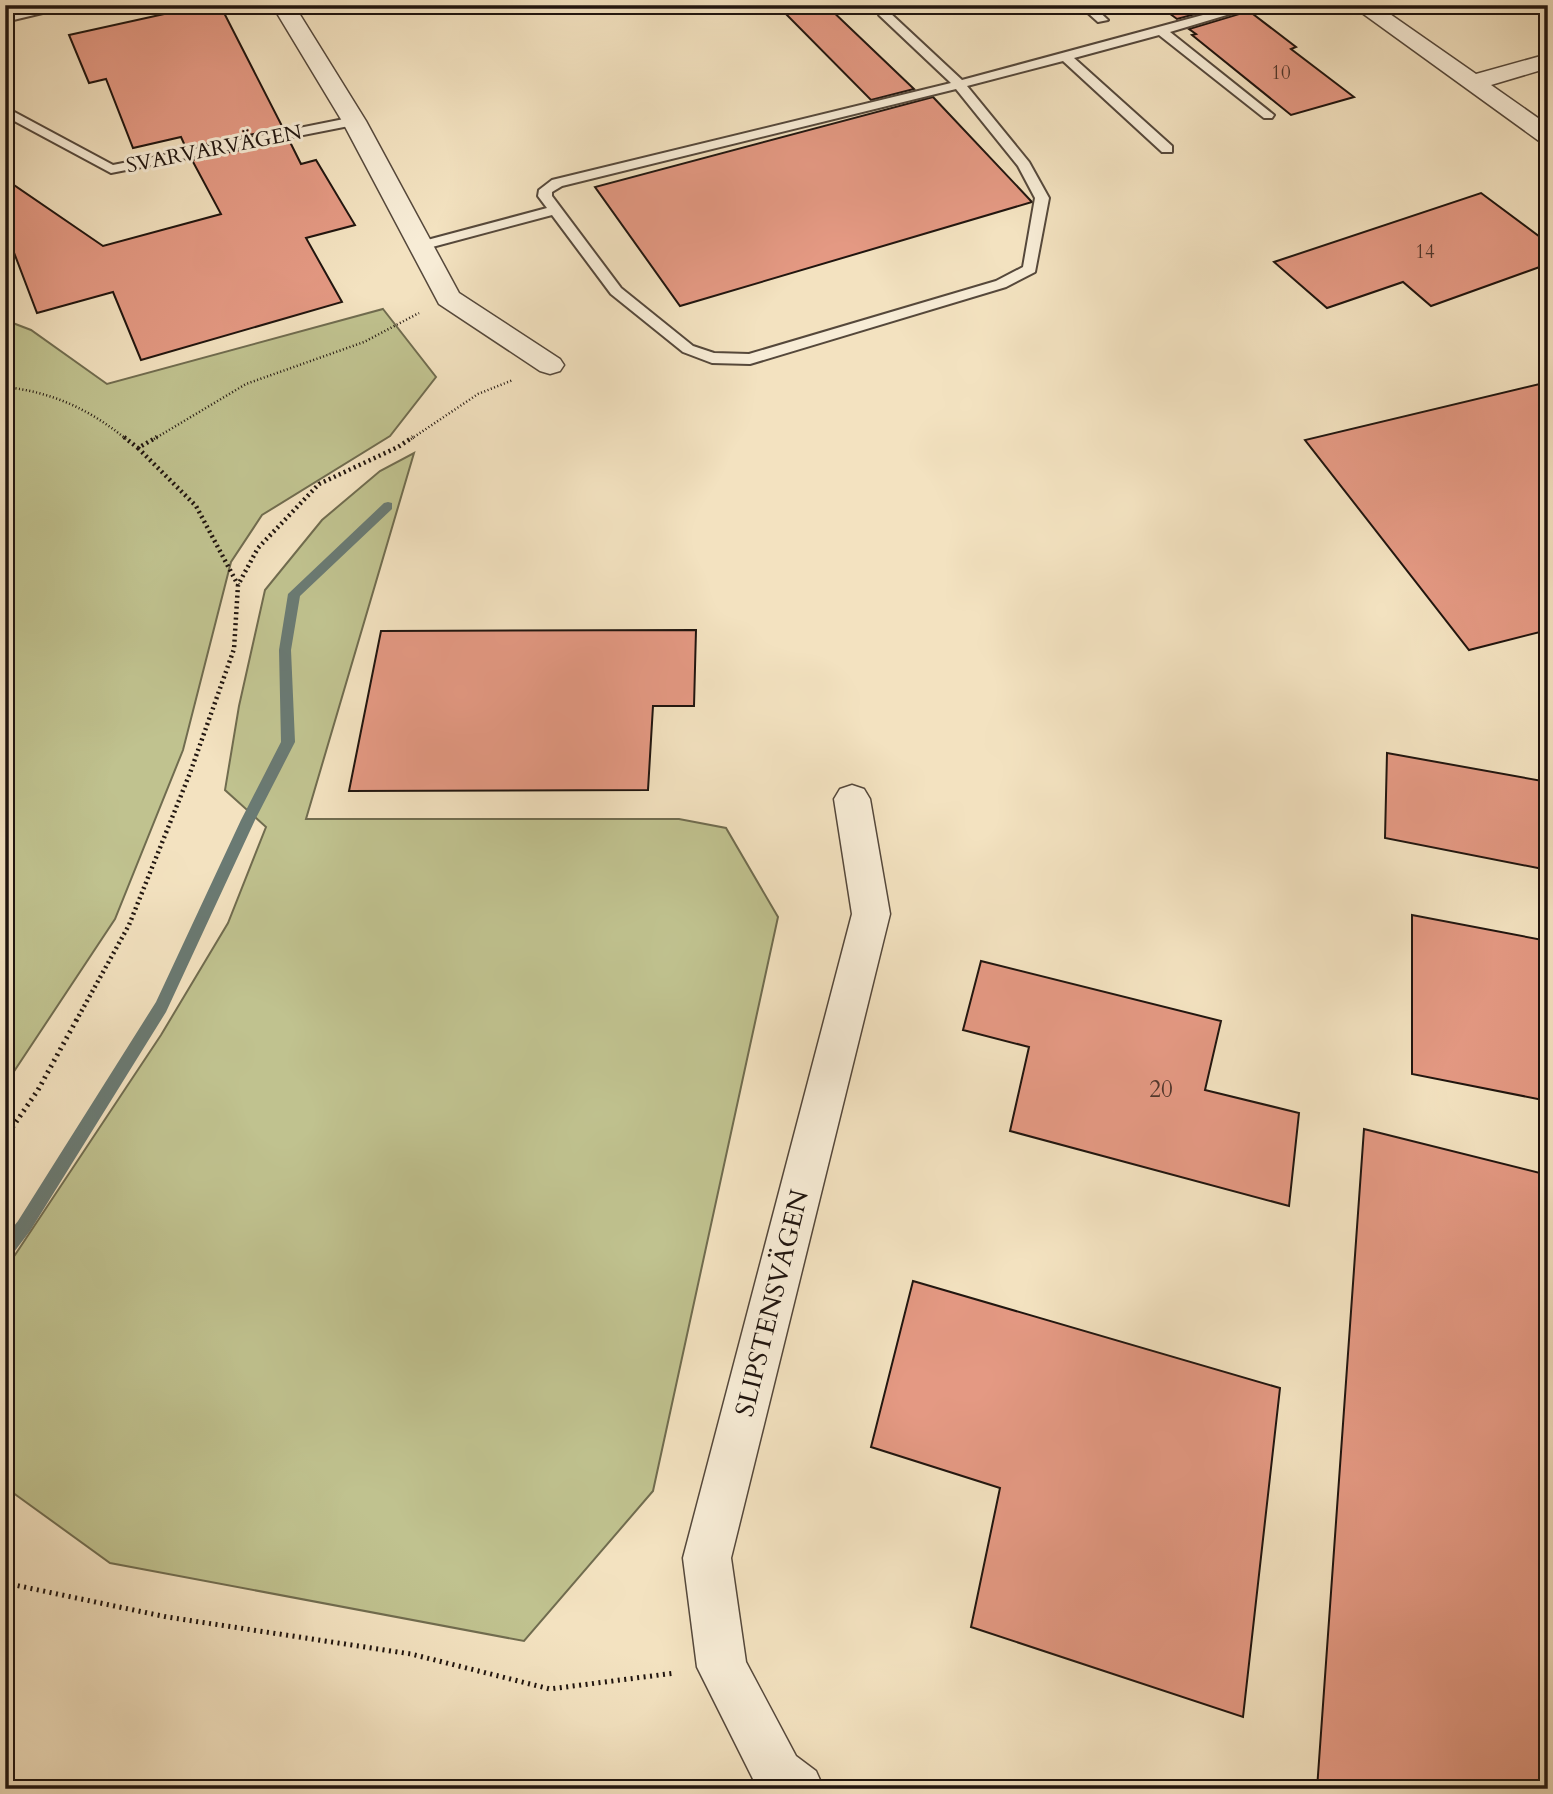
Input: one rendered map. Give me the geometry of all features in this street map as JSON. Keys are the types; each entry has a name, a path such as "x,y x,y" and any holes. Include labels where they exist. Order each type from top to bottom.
{"street":[{"path":"283,5 354,121 448,298 550,365"},
{"path":"1362,5 1548,135"},
{"path":"1475,82 1548,61"},
{"name":"SLIPSTENSVÄGEN","path":"798,1789 778,1773 722,1667 707,1558 871,914 852,799"}],"lane":[{"path":"5,19 70,5"},
{"path":"891,5 884,9 883,13 958,83 1024,165 1042,198 1030,269 1001,284 750,359 712,358 688,349 616,291 545,195 546,190 557,183 958,83 1065,57 1254,5"},
{"path":"1085,5 1102,20"},
{"path":"1162,32 1268,115"},
{"path":"1065,57 1167,149"},
{"name":"SVARVARVÄGEN","path":"5,111 111,169 354,121"},
{"path":"421,246 556,210"}],"path":[{"path":"138,448 246,384 364,342 448,298"},
{"path":"5,1138 38,1090 129,925 190,773 234,649 238,585 258,548 319,484 398,447 478,394 550,365"},
{"path":"5,387 34,388 79,406 107,422 138,448 196,506 238,585"},
{"path":"5,1583 167,1617 411,1654 550,1689 722,1667"}],"green space":[{"path":"383,309 436,377 390,436 262,515 231,562 183,750 115,919 5,1085 5,320 31,330 107,384"},
{"path":"414,453 306,819 679,819 726,828 778,917 653,1491 524,1641 110,1563 5,1487 5,1270 161,1035 228,923 266,827 225,790 239,706 265,590 322,520 380,471"}],"building":[{"path":"205,5 220,5 283,128 186,148 181,137 133,148 106,79 89,83 69,35"},
{"path":"777,5 826,5 914,89 871,100"},
{"path":"1158,5 1229,5 1177,19"},
{"path":"1249,11 1296,47 1291,49 1354,97 1291,115 1192,35 1196,34 1189,29"},
{"path":"933,97 1032,202 680,306 595,187"},
{"path":"289,140 301,164 316,160 355,225 306,238 342,302 141,360 113,292 37,313 5,229 5,179 103,246 221,214 192,160"},
{"path":"1481,193 1548,243 1548,264 1431,306 1403,282 1327,308 1274,262"},
{"path":"1548,382 1548,630 1469,650 1305,440"},
{"path":"696,630 694,706 653,706 648,790 349,791 381,631"},
{"path":"1387,753 1548,782 1548,870 1385,838"},
{"path":"1412,915 1548,941 1548,1101 1412,1074"},
{"path":"981,961 1221,1021 1205,1090 1299,1113 1289,1206 1010,1131 1029,1047 963,1030"},
{"path":"1364,1129 1548,1175 1548,1789 1317,1789"},
{"path":"913,1281 1280,1388 1243,1717 971,1627 1000,1488 871,1447"}],"waterway":[{"path":"5,1250 24,1226 161,1007 248,820 288,742 285,650 294,594 388,506"}]}
